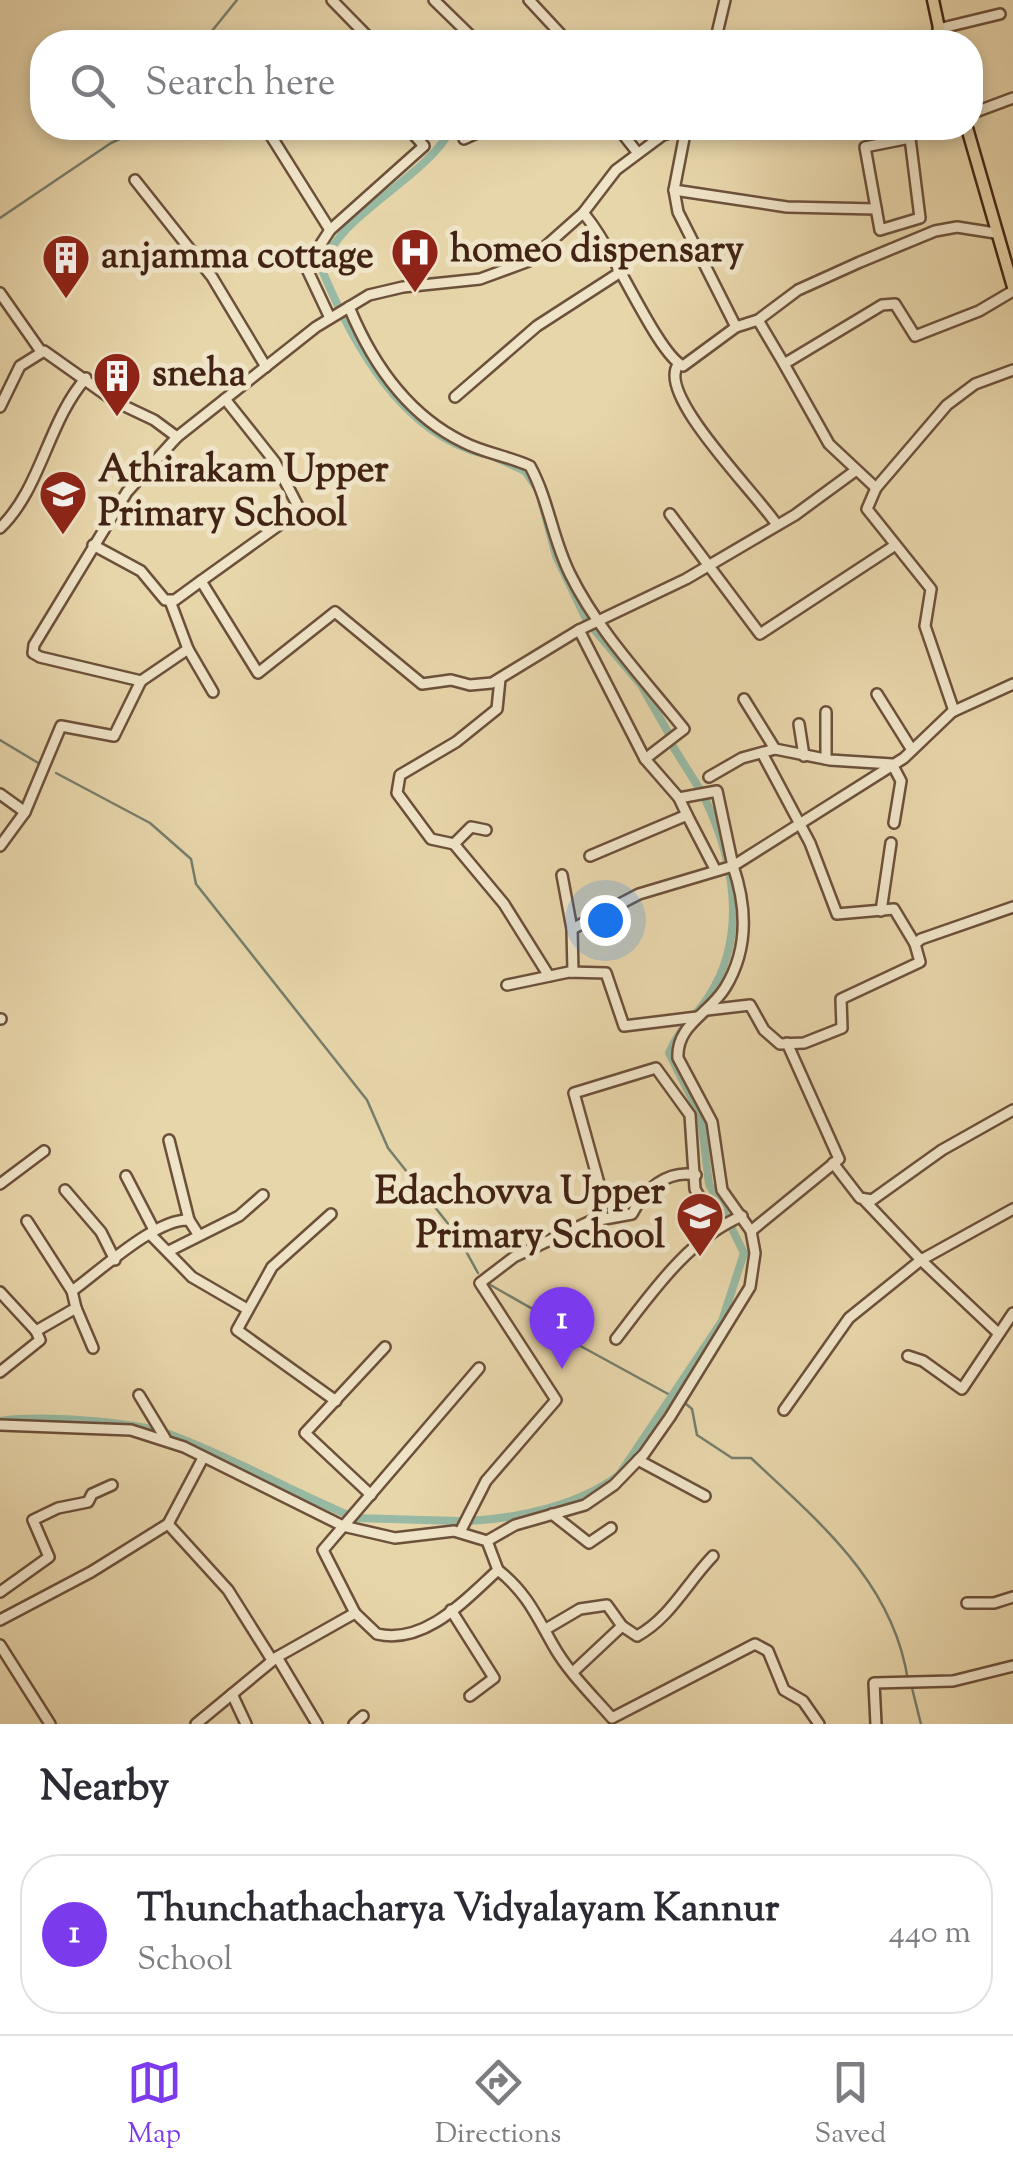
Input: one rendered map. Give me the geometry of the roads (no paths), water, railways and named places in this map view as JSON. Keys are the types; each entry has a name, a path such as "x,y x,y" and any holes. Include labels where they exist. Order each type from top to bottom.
{"main road":[{"path":"933,0 938,30"},
{"path":"969,140 1013,289"}],"street":[{"path":"332,0 361,30"},
{"path":"434,0 465,30"},
{"path":"529,0 557,30"},
{"path":"717,30 725,0"},
{"path":"938,30 1000,14"},
{"path":"983,109 1013,98"},
{"path":"274,140 330,230"},
{"path":"419,140 424,146 330,230 306,266 383,373 412,405 468,445 530,466 548,498 557,548 598,621 684,729 645,759"},
{"path":"628,140 637,152"},
{"path":"141,681 33,652 40,632 127,492 178,437 340,312 384,290 480,280 518,268 554,242 583,213 616,170 656,140"},
{"path":"683,140 674,190 691,242 736,327"},
{"path":"885,140 864,146 880,230 920,218 910,140"},
{"path":"135,180 212,277 266,367"},
{"path":"674,190 787,207 876,210"},
{"path":"583,213 678,365"},
{"path":"777,525 756,492 713,450 681,402 674,375 678,365 736,327 758,320 798,290 935,231 957,227 996,233"},
{"path":"455,398 537,326 619,273"},
{"path":"784,364 882,305 895,304 915,336 1013,289"},
{"path":"0,294 40,350 178,437"},
{"path":"758,320 828,444 876,488"},
{"path":"0,407 20,366 40,350"},
{"path":"954,711 924,626 931,590 867,509 876,488 947,405 975,384 1013,370"},
{"path":"0,528 34,473 67,399 86,378"},
{"path":"170,601 300,510 275,462 226,399"},
{"path":"200,581 258,673 335,612 422,684 452,680 470,686 500,679 581,628 710,563 777,525 855,471"},
{"path":"670,514 760,634 894,546"},
{"path":"93,545 141,571 170,601 188,649 212,692"},
{"path":"581,628 645,759 679,798 715,869"},
{"path":"0,846 25,812 61,726 114,736 141,681 188,649"},
{"path":"500,679 497,709 456,742 400,775 397,792 431,839 454,844 504,904 548,976"},
{"path":"572,929 638,894 733,866 912,750 954,711 1013,684"},
{"path":"877,694 912,750"},
{"path":"744,699 776,749"},
{"path":"826,712 826,759"},
{"path":"800,724 804,756"},
{"path":"709,777 776,749 826,759 892,764"},
{"path":"507,985 573,972 606,973 624,1026 750,1005 764,1030 780,1044 788,1044 822,1038 842,1028 841,999 920,962 915,944 894,909 837,914 810,843 762,752"},
{"path":"892,764 902,781 894,823"},
{"path":"0,1425 131,1430 165,1438 344,1526 396,1538 460,1532 487,1541 514,1525 585,1505 638,1460 744,1301 756,1253 751,1231 722,1190 716,1173 712,1122 678,1058 682,1034 726,987 744,937 742,894 717,791 679,798"},
{"path":"0,794 25,812"},
{"path":"590,856 687,815"},
{"path":"454,844 470,828 486,830"},
{"path":"880,910 891,843"},
{"path":"562,875 572,929 573,972"},
{"path":"915,944 948,928 1013,907"},
{"path":"751,1231 839,1159 788,1044"},
{"path":"596,1220 604,1204 574,1092 656,1068 690,1115 695,1188 716,1227"},
{"path":"865,1200 891,1189 942,1150 1013,1110"},
{"path":"169,1140 189,1220 198,1234"},
{"path":"0,1184 44,1152"},
{"path":"834,1164 921,1260 996,1332"},
{"path":"460,1532 486,1481 514,1454 556,1400 480,1284 514,1257 596,1220 632,1214 644,1190 676,1175 696,1176"},
{"path":"126,1176 152,1232 192,1277 248,1309"},
{"path":"65,1190 101,1232 115,1260"},
{"path":"169,1251 240,1216 263,1195"},
{"path":"784,1410 849,1318 921,1260 1013,1209"},
{"path":"331,1214 272,1267 238,1326 241,1336 336,1401"},
{"path":"616,1339 716,1227 742,1216"},
{"path":"72,1292 152,1232 177,1219 189,1220"},
{"path":"27,1222 72,1292 93,1348"},
{"path":"0,1292 40,1340 0,1372"},
{"path":"36,1331 76,1308"},
{"path":"908,1356 923,1361 962,1389 996,1332 1013,1313"},
{"path":"371,1495 306,1438 309,1425 384,1347"},
{"path":"480,1368 323,1553 355,1613 372,1632 397,1638 421,1631 498,1570"},
{"path":"139,1396 165,1438"},
{"path":"0,1620 92,1572 168,1524 203,1458"},
{"path":"638,1460 704,1496"},
{"path":"0,1592 50,1558 33,1520 58,1508 88,1502 92,1494 112,1485"},
{"path":"552,1514 589,1543 611,1528"},
{"path":"168,1524 228,1590 318,1724"},
{"path":"487,1541 491,1562 517,1585 572,1672 611,1721 756,1644 768,1651 784,1690 802,1701 818,1724"},
{"path":"546,1630 580,1609 607,1604 622,1626 638,1636 664,1622 680,1590 713,1556"},
{"path":"967,1603 994,1603 1013,1596"},
{"path":"451,1610 494,1678 470,1696"},
{"path":"196,1724 275,1658 355,1613"},
{"path":"572,1672 622,1626"},
{"path":"0,1645 50,1724"},
{"path":"876,1724 874,1683 953,1681 1013,1666"},
{"path":"232,1694 246,1724"},
{"path":"354,1724 363,1716"}],"waterway":[{"path":"213,30 237,0"},
{"path":"0,218 117,140"},
{"path":"444,140 422,165 345,231 322,270 365,355 404,406 454,443 484,454"},
{"path":"497,458 525,471 536,487"},
{"path":"541,500 556,556 587,621 641,685 669,734"},
{"path":"0,740 40,764"},
{"path":"672,745 699,788"},
{"path":"56,773 150,823 191,859 196,884 367,1100 388,1148 457,1235 478,1273"},
{"path":"705,799 729,872 733,923 721,973 669,1053 701,1117 709,1184 726,1216"},
{"path":"470,1521 549,1508 586,1494 619,1475 722,1321 744,1253 731,1227"},
{"path":"487,1283 545,1316 564,1337 670,1395"},
{"path":"685,1403 692,1409 697,1435 732,1458 751,1458 850,1557 887,1614 908,1681"},
{"path":"0,1421 85,1420 153,1429 214,1452 346,1514"},
{"path":"356,1518 458,1521"},
{"path":"912,1688 921,1724"}],"place":[{"name":"homeo dispensary","path":"415,294"},
{"name":"anjamma cottage","path":"66,300"},
{"name":"sneha","path":"117,418"},
{"name":"Athirakam Upper Primary School","path":"63,536"},
{"name":"Edachovva Upper Primary School","path":"700,1258"},
{"name":"Thunchathacharya Vidyalayam Kannur","path":"562,1369"}]}
